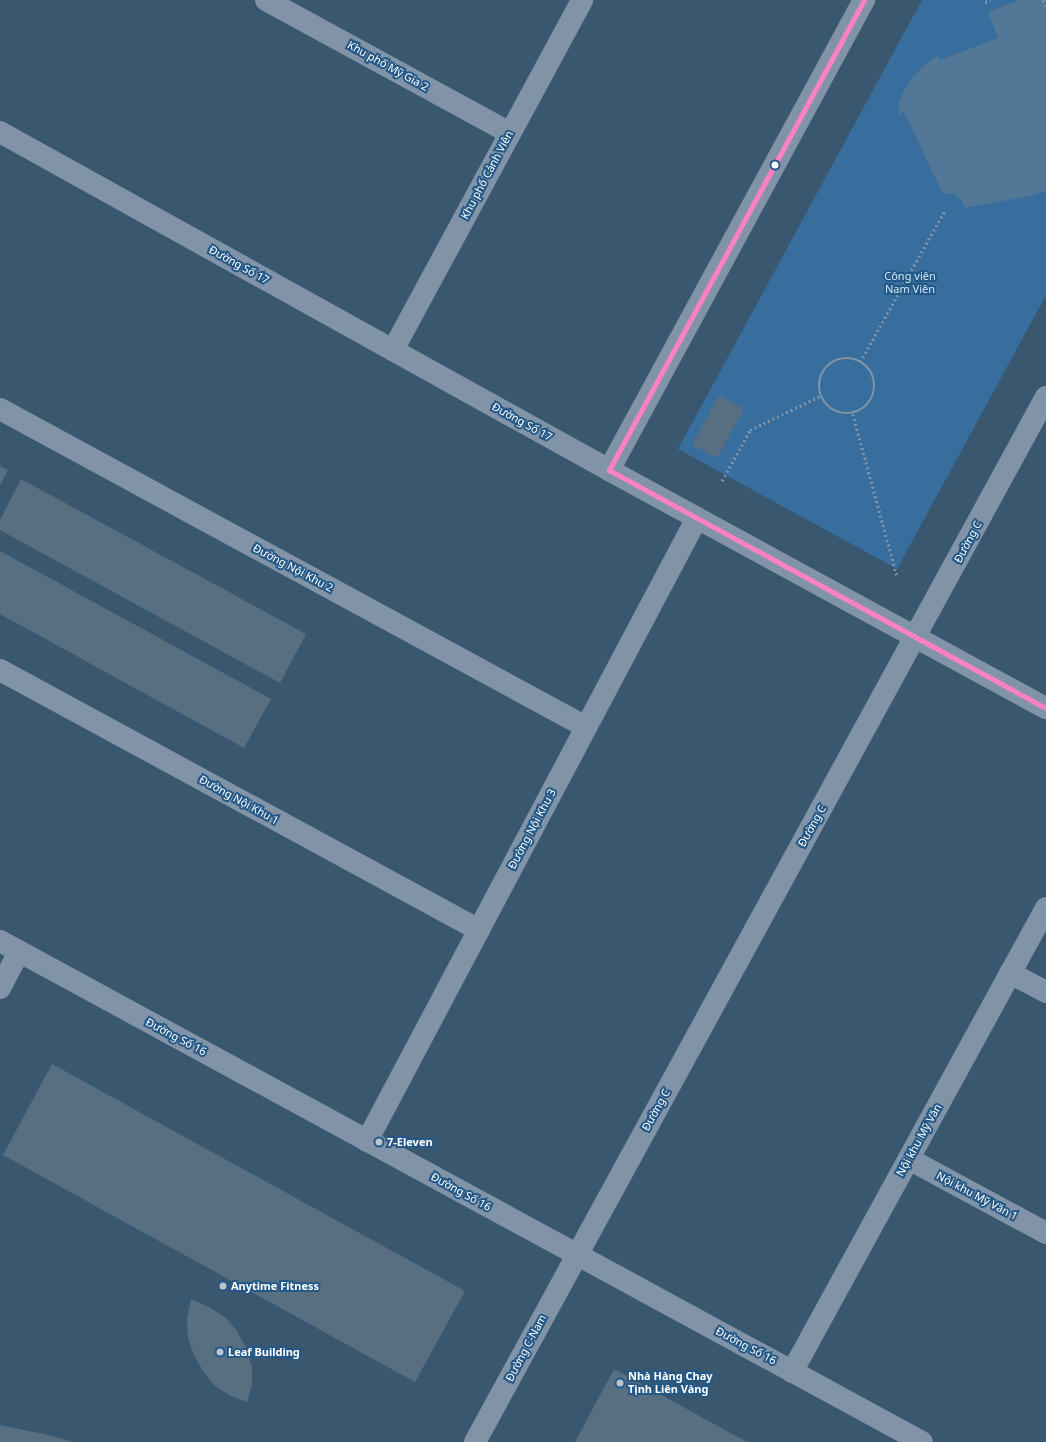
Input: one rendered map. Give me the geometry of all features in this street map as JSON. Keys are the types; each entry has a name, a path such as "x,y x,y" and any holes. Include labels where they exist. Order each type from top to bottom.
{"street":[{"name":"Khu phố Mỹ Gia 2","path":"266,0 510,133"},
{"name":"Khu phố Cảnh Viên","path":"393,350 582,0"},
{"path":"609,470 864,0"},
{"name":"Đường Số 17","path":"0,132 609,470 1046,708"},
{"name":"Đường C","path":"576,1254 916,637 1046,397"},
{"name":"Đường Nội Khu 2","path":"0,410 586,727"},
{"name":"Đường Nội Khu 3","path":"367,1141 697,518"},
{"name":"Đường Nội Khu 1","path":"0,670 479,930"},
{"name":"Nội khu Mỹ Văn","path":"792,1372 1046,908"},
{"name":"Đường Số 16","path":"0,941 922,1442"},
{"path":"0,988 19,952"},
{"path":"1010,973 1046,992"},
{"name":"Nội khu Mỹ Văn 1","path":"908,1159 1046,1233"},
{"name":"Đường C-Nam","path":"475,1442 576,1254"}],"path":[{"path":"985,2 991,0"},
{"path":"1043,0 1046,6"},
{"path":"860,362 945,210"},
{"path":"847,358 860,362 870,369 874,378 874,396 869,405 853,414 844,415 835,412 827,407 820,396 818,384 821,376 831,363 839,359 847,358"},
{"path":"722,481 750,430 820,396"},
{"path":"853,414 897,576"}],"green space":[{"name":"Công viên Nam Viên","path":"922,0 1046,0 1046,295 897,569 678,449"}],"shaded area":[{"path":"1019,0 1046,0 1046,191 1031,196 965,208 961,199 956,195 952,193 943,194 904,112 899,115 899,104 903,92 914,76 925,64 938,56 940,60 998,38 988,12"}],"building":[{"path":"719,395 744,409 717,458 692,445"},
{"path":"0,466 8,470 0,485"},
{"path":"21,479 306,634 280,683 0,530 0,520"},
{"path":"0,551 271,699 244,748 0,614"},
{"path":"52,1064 465,1291 415,1382 3,1155"},
{"name":"Leaf Building","path":"191,1299 209,1307 226,1318 237,1331 246,1348 252,1367 252,1385 247,1402 229,1395 214,1385 203,1371 194,1355 188,1338 187,1318"},
{"path":"614,1369 747,1442 575,1442"},
{"path":"0,1425 48,1435 73,1442 0,1442"}],"transit line":[{"path":"864,0 609,470 1046,708"}],"place":[{"name":"7-Eleven","path":"379,1142"},
{"name":"Anytime Fitness","path":"223,1286"},
{"name":"Leaf Building","path":"220,1352"},
{"name":"Nhà Hàng Chay Tịnh Liên Vàng","path":"620,1383"}]}
